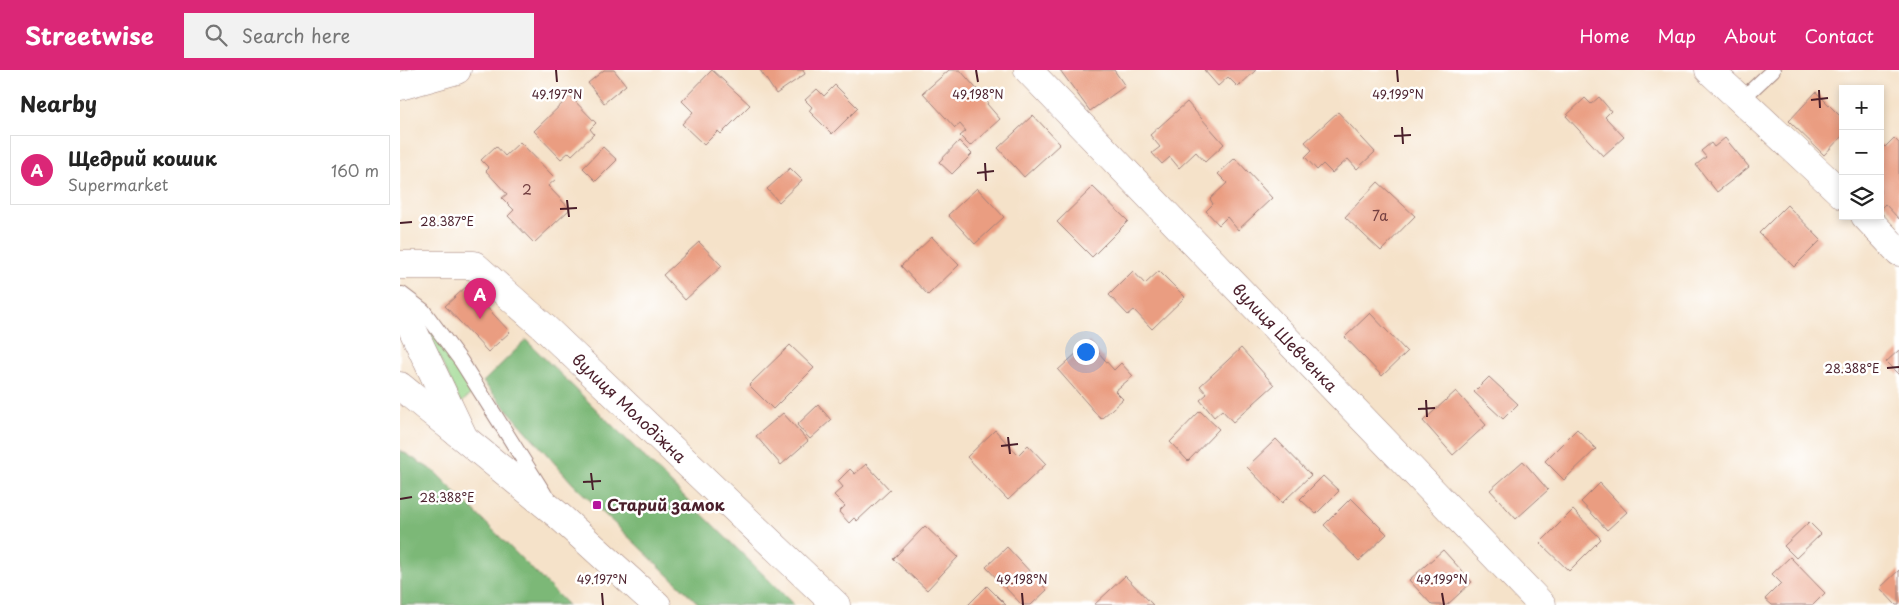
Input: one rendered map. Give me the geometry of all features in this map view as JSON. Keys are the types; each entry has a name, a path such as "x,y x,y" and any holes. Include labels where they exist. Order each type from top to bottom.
{"street":[{"path":"400,86 456,70"},
{"name":"вулиця Шевченка","path":"1028,70 1542,605"},
{"path":"1709,70 1839,191"},
{"path":"1869,220 1899,252"},
{"name":"вулиця Молодіжна","path":"400,265 474,265 544,327 836,605"},
{"path":"400,303 463,436"},
{"path":"400,386 558,515 657,605"}],"lane":[{"path":"1741,100 1773,70"},
{"path":"400,292 423,310 461,362 558,515"}],"green space":[{"path":"420,317 458,364 472,393 461,403"},
{"path":"526,340 794,605 700,605 573,484 483,382"},
{"path":"400,450 435,472 568,605 401,605"}],"building":[{"path":"604,70 614,70 626,85 604,103 588,83"},
{"path":"712,70 750,105 721,134 718,131 704,145 682,124 693,112 682,101"},
{"path":"760,70 803,70 805,74 776,94"},
{"path":"949,70 960,70 1000,119 970,146 960,136 966,131 960,124 955,128 923,93"},
{"path":"1060,70 1114,70 1125,86 1090,111"},
{"path":"1204,70 1256,70 1238,87 1228,77 1218,86"},
{"path":"835,85 858,108 832,134 809,111 812,107 805,100 817,89 824,96"},
{"path":"1816,92 1839,115 1839,139 1824,155 1789,121"},
{"path":"570,96 596,123 590,129 594,134 572,155 569,152 561,159 534,131"},
{"path":"1599,97 1611,111 1605,117 1624,137 1603,156 1566,116 1585,98 1591,104"},
{"path":"1187,102 1224,144 1205,162 1196,152 1179,168 1170,157 1162,164 1152,153 1160,147 1150,135"},
{"path":"1338,112 1375,152 1357,169 1348,159 1332,173 1323,164 1317,170 1305,157 1312,150 1305,142"},
{"path":"1033,115 1060,144 1024,177 998,148"},
{"path":"1725,138 1749,167 1717,192 1696,165 1706,157 1701,151 1711,143 1714,147"},
{"path":"1894,138 1899,143 1899,219 1884,205 1885,147"},
{"path":"959,141 972,154 952,174 939,162"},
{"path":"520,142 556,179 548,186 570,209 534,243 508,216 514,210 502,198 507,194 486,171 489,168 481,160 496,146 505,156"},
{"path":"603,147 617,160 596,181 583,168"},
{"path":"1235,158 1272,198 1238,230 1227,217 1219,225 1206,211 1213,204 1210,199 1227,183 1218,174"},
{"path":"790,168 802,180 779,202 767,189"},
{"path":"1378,182 1415,216 1381,251 1345,217"},
{"path":"1093,187 1128,221 1092,257 1057,222"},
{"path":"977,188 1004,217 975,244 948,215"},
{"path":"1787,205 1821,240 1794,267 1759,233"},
{"path":"932,237 959,265 928,295 901,266"},
{"path":"699,242 722,266 685,300 663,275"},
{"path":"1133,271 1145,284 1159,271 1185,297 1152,329 1134,310 1128,315 1109,295"},
{"path":"467,286 510,332 488,352 445,306"},
{"path":"1370,313 1407,352 1382,376 1345,337"},
{"path":"1089,342 1114,370 1121,363 1133,376 1115,391 1123,399 1101,419 1058,370"},
{"path":"790,345 814,368 773,409 749,385"},
{"path":"1241,348 1274,385 1233,422 1222,410 1214,417 1200,400 1207,394 1200,386"},
{"path":"1899,350 1899,375 1886,362"},
{"path":"1489,377 1518,404 1503,419 1474,392"},
{"path":"1456,391 1486,425 1453,455 1423,421"},
{"path":"818,405 831,420 810,439 797,425"},
{"path":"1200,411 1219,429 1188,461 1170,442"},
{"path":"783,413 808,441 781,465 756,436"},
{"path":"1577,429 1596,449 1564,480 1545,461"},
{"path":"995,430 1018,455 1028,445 1046,464 1008,500 967,457"},
{"path":"1276,439 1311,475 1282,503 1247,467"},
{"path":"1523,461 1548,490 1516,519 1490,490"},
{"path":"866,464 890,490 857,521 854,518 849,523 839,512 845,506 834,495 843,487 838,481 850,469 855,474"},
{"path":"1323,476 1339,491 1316,514 1300,499"},
{"path":"1600,483 1627,512 1607,530 1581,502"},
{"path":"1351,498 1387,534 1359,561 1324,525"},
{"path":"1573,510 1601,539 1569,571 1540,543"},
{"path":"1809,522 1821,534 1796,558 1784,546"},
{"path":"925,526 958,557 927,590 893,559"},
{"path":"1007,547 1047,590 1031,605 1022,605 986,567"},
{"path":"1443,550 1472,582 1447,605 1432,605 1409,580"},
{"path":"1790,557 1825,593 1813,605 1772,605 1765,599 1781,583 1772,574"},
{"path":"1899,570 1899,605 1896,605 1880,588"},
{"path":"1125,576 1153,605 1094,605"},
{"path":"987,586 1006,605 968,605"}],"place":[{"name":"Щедрий кошик","path":"480,319"},
{"name":"Старий замок","path":"597,505"}]}
